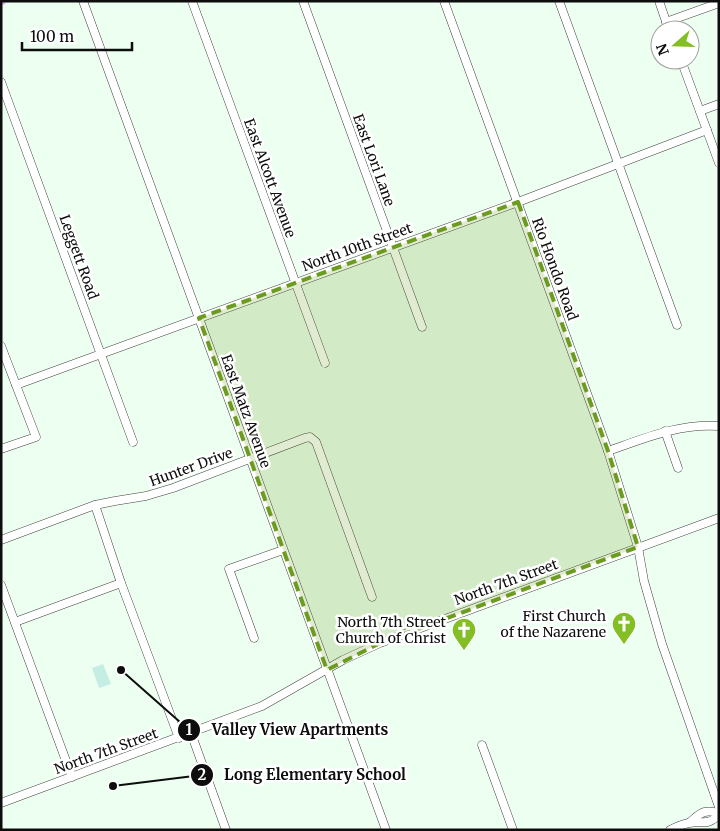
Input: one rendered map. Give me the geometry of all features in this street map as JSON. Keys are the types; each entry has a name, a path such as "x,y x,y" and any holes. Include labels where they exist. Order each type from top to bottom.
{"street":[{"name":"East Matz Avenue","path":"83,1 386,830"},
{"name":"East Alcott Avenue","path":"192,1 325,363"},
{"name":"East Lori Lane","path":"303,1 422,327"},
{"name":"Rio Hondo Road","path":"444,1 608,451 638,546 644,581 662,644 719,807"},
{"path":"559,1 677,325"},
{"path":"659,1 666,20"},
{"path":"681,20 719,3"},
{"path":"685,70 719,163"},
{"name":"Leggett Road","path":"1,82 134,442"},
{"path":"700,111 719,104"},
{"name":"North 10th Street","path":"16,385 518,202 707,130"},
{"path":"1,449 36,436 2,350"},
{"path":"608,451 665,430 700,424 719,426"},
{"path":"665,430 678,468"},
{"name":"Hunter Drive","path":"1,540 95,506 115,500 146,496 305,438 313,439 372,597"},
{"path":"95,506 121,583 179,738"},
{"name":"North 7th Street","path":"1,803 268,704 327,670 380,643 638,546 719,518"},
{"path":"254,638 229,569 283,550"},
{"path":"15,622 121,583"},
{"path":"1,584 72,777"},
{"path":"191,733 226,830"},
{"path":"482,745 513,830"},
{"path":"670,830 690,822 702,812 709,810 719,814"}],"highlighted area":[{"path":"518,202 608,451 638,547 380,643 327,670 199,318"}],"shaded area":[{"path":"103,664 111,684 99,688 92,668"}],"place":[{"name":"First Church of the Nazarene","path":"624,645"},
{"name":"North 7th Street Church of Christ","path":"464,651"},
{"name":"Valley View Apartments","path":"121,670"},
{"name":"Long Elementary School","path":"113,786"}]}
